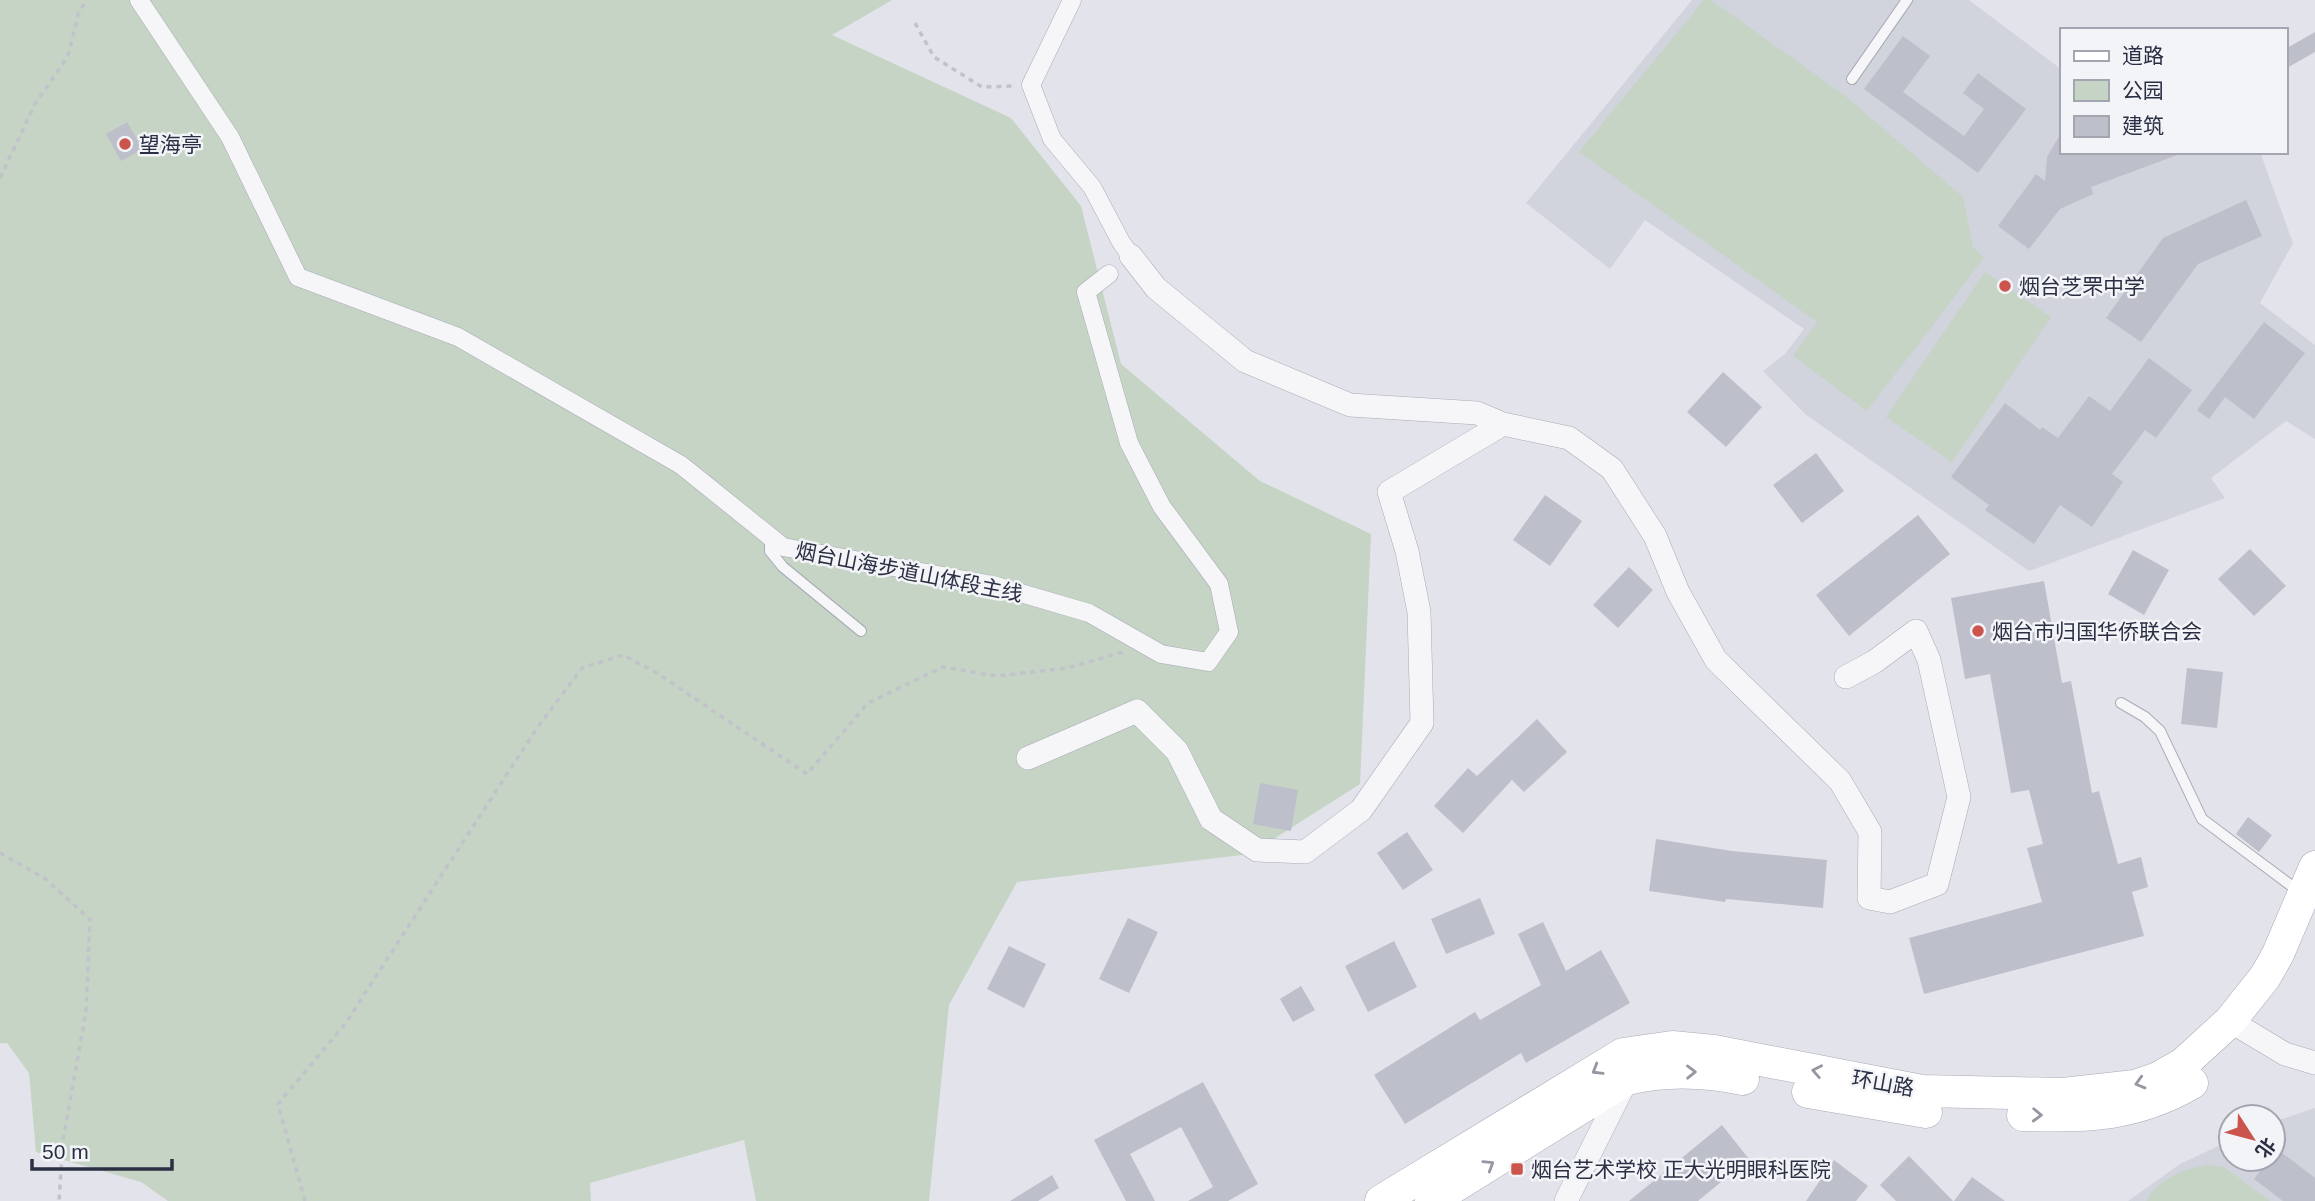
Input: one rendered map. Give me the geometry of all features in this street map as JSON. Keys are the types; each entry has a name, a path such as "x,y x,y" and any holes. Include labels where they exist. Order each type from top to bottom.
{"main road":[{"name":"环山路","path":"1381,1201 1623,1054 1644,1049 1672,1047 1714,1051 1922,1091 2063,1094 2115,1089 2158,1078 2237,1027 2281,988 2309,908 2315,867"},
{"name":"环山路","path":"1431,1201 1627,1079 1649,1074 1707,1072 1914,1111 2093,1115 2145,1106 2194,1082 2237,1027"}],"street":[{"name":"烟台山海步道山体段主线","path":"139,0 230,137 298,277 458,337 681,465 783,547 993,585 1089,613 1161,654 1208,662 1229,632 1219,584 1162,507 1129,443 1086,292 1109,274"},
{"path":"1072,0 1031,85 1052,139 1092,187 1121,242 1156,288 1245,361 1350,405 1477,413 1503,424 1569,438 1612,469 1655,536 1678,592 1716,660 1840,781 1870,832 1869,898 1890,902 1937,884 1959,797 1929,660 1916,631 1874,662 1846,677"},
{"path":"1028,758 1137,711 1177,751 1211,819 1256,850 1305,852 1361,810 1422,723 1419,612 1407,551 1389,492 1503,424"},
{"path":"2237,1027 2285,1054 2315,1063"},
{"path":"1566,1201 1627,1079"}],"lane":[{"path":"1852,79 1907,0"},
{"path":"770,536 770,551 783,567 861,631"},
{"path":"2121,703 2146,717 2160,731 2202,819 2309,908"}],"path":[{"path":"0,178 35,104 68,56 78,15 86,0"},
{"path":"915,23 934,57 982,87 1031,85"},
{"path":"305,1201 278,1104 345,1024 537,728 582,668 622,655 657,673 807,774 868,703 943,667 997,676 1053,670 1145,645"},
{"path":"0,853 44,878 90,919 86,1012 62,1140 59,1201"}],"shaded area":[{"name":"烟台芝罘中学","path":"1692,0 1969,0 2060,68 2060,154 2261,154 2293,243 2260,303 2315,345 2315,439 2286,421 2211,478 2225,498 2029,571 1805,414 1763,371 1785,354 1804,329 1645,220 1610,269 1526,203"},
{"path":"2315,1108 2315,1201 2128,1201 2180,1164 2217,1147 2217,1173 2287,1173 2287,1117"}],"green space":[{"path":"0,0 892,0 832,35 1011,118 1081,206 1121,364 1260,481 1371,534 1360,784 1250,854 1017,882 949,1005 929,1201 756,1201 744,1140 590,1183 591,1201 168,1201 141,1182 36,1152 29,1073 7,1043 0,1043"},
{"path":"1704,0 1711,0 1844,95 1963,197 1973,247 1984,258 1867,411 1793,356 1817,322 1579,152"},
{"path":"1985,272 2051,317 1952,462 1886,417"},
{"path":"2217,1166 2217,1173 2232,1173 2270,1201 2146,1201 2165,1180 2189,1169"}],"building":[{"path":"2315,32 2315,52 2287,68 2287,48"},
{"path":"1903,36 1930,56 1903,92 1964,136 1984,109 1963,93 1978,73 2026,109 1978,173 1864,89"},
{"path":"127,122 143,149 121,161 106,134"},
{"path":"2060,135 2060,154 2180,154 2091,187 2093,194 2060,209 2029,249 1998,226 2036,174 2045,181 2047,157"},
{"path":"2246,200 2262,236 2198,264 2141,342 2106,318 2163,238"},
{"path":"2264,322 2305,353 2254,419 2225,397 2209,419 2197,410"},
{"path":"2149,358 2192,390 2156,438 2145,430 2112,474 2123,482 2092,527 2060,505 2034,544 1985,510 1989,505 1951,477 2005,403 2040,430 2042,427 2058,438 2089,396 2110,411"},
{"path":"1723,372 1762,407 1726,447 1687,412"},
{"path":"1816,453 1844,491 1802,523 1773,485"},
{"path":"1545,495 1582,521 1550,566 1513,540"},
{"path":"1918,515 1950,554 1849,636 1816,595"},
{"path":"2250,549 2286,586 2254,616 2218,579"},
{"path":"2133,550 2169,570 2144,615 2108,594"},
{"path":"1629,567 1653,590 1618,628 1593,605"},
{"path":"2044,581 2062,683 2071,681 2092,793 2099,791 2118,864 2141,857 2148,887 2132,892 2144,936 1924,994 1909,938 2042,902 2027,848 2043,844 2029,790 2011,793 1990,674 1965,679 1951,598"},
{"path":"2187,668 2223,672 2217,728 2181,724"},
{"path":"1537,719 1567,752 1524,792 1512,780 1463,833 1434,806 1468,768 1477,776"},
{"path":"1260,783 1298,790 1291,831 1253,824"},
{"path":"2248,817 2272,835 2259,852 2236,834"},
{"path":"1407,832 1433,870 1403,890 1377,853"},
{"path":"1656,839 1732,851 1827,860 1823,908 1726,899 1725,902 1649,891"},
{"path":"1480,898 1495,934 1446,954 1431,919"},
{"path":"1128,918 1158,932 1129,993 1099,979"},
{"path":"1543,922 1566,971 1601,950 1630,1003 1526,1063 1521,1053 1405,1124 1374,1075 1475,1012 1480,1020 1541,985 1518,934"},
{"path":"1394,941 1417,987 1368,1012 1345,966"},
{"path":"1009,946 1046,964 1024,1008 987,989"},
{"path":"1301,986 1315,1010 1293,1022 1280,999"},
{"path":"1203,1082 1258,1184 1228,1201 1188,1201 1213,1187 1181,1127 1130,1154 1155,1201 1126,1201 1094,1140"},
{"path":"1722,1125 1749,1159 1698,1201 1629,1201"},
{"path":"1909,1156 1953,1201 1896,1201 1880,1185"},
{"path":"2287,1157 2315,1178 2315,1201 2283,1201 2254,1179 2258,1173 2287,1173"},
{"path":"1834,1160 1868,1186 1856,1201 1806,1201"},
{"path":"1052,1175 1059,1188 1038,1201 1010,1201"},
{"path":"1972,1177 2005,1201 1954,1201"}],"place":[{"name":"望海亭","path":"125,144"},
{"name":"烟台芝罘中学","path":"2005,286"},
{"name":"烟台市归国华侨联合会","path":"1978,631"},
{"name":"烟台艺术学校 正大光明眼科医院","path":"1517,1169"}]}
